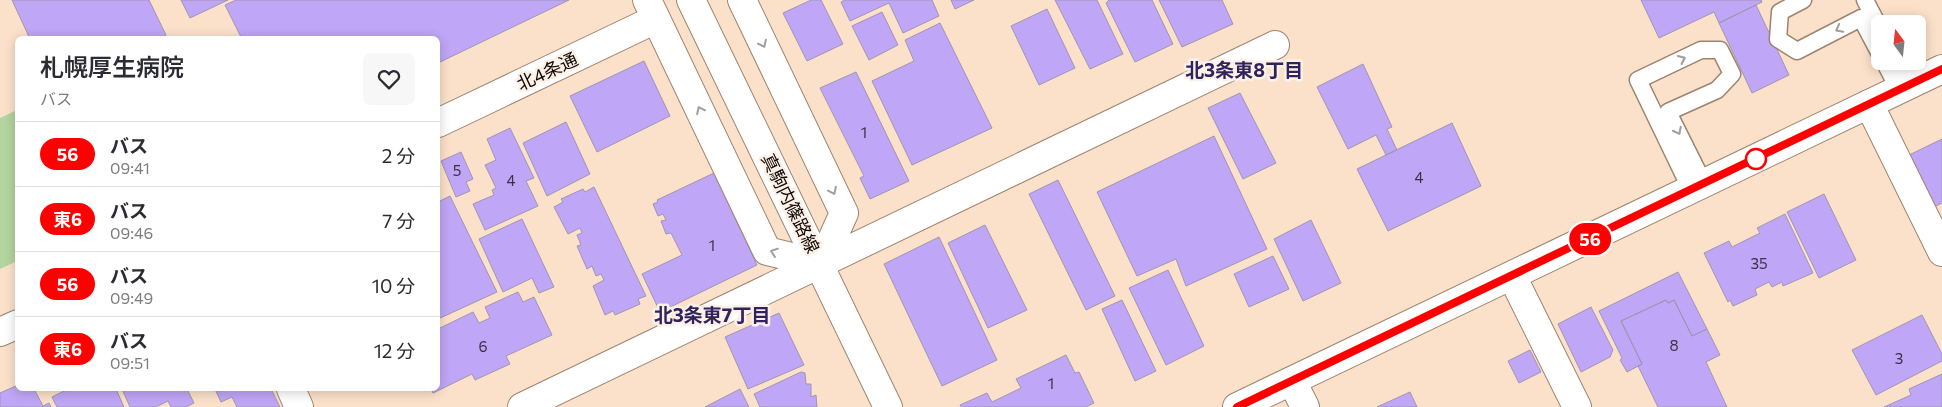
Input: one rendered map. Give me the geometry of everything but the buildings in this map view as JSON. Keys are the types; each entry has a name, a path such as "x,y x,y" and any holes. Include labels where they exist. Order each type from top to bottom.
{"street":[{"name":"真駒内篠路線","path":"691,0 821,264 888,407"},
{"path":"742,0 844,213 821,264"},
{"path":"652,10 767,251 821,264"},
{"name":"北4条通","path":"440,122 652,10"},
{"path":"522,407 1275,45"},
{"path":"1237,407 1942,70"},
{"path":"1869,104 1942,252"},
{"path":"1512,276 1577,407"},
{"path":"0,332 15,325"},
{"path":"1292,381 1304,407"},
{"path":"292,391 300,407"}],"lane":[{"path":"1803,0 1780,12 1778,39 1797,51 1860,18 1871,38"},
{"path":"1864,0 1872,15"},
{"path":"1701,50 1720,50 1732,74 1717,90 1668,112 1698,187 1638,80 1701,50"},
{"path":"1891,70 1904,88"},
{"path":"1899,70 1904,88"}],"green space":[{"path":"15,111 15,262 0,269 0,118"}],"bus line":[{"name":"56","path":"1237,407 1942,69"}],"district":[{"name":"北3条東8丁目","path":"1244,69"},
{"name":"北3条東7丁目","path":"712,314"}]}
